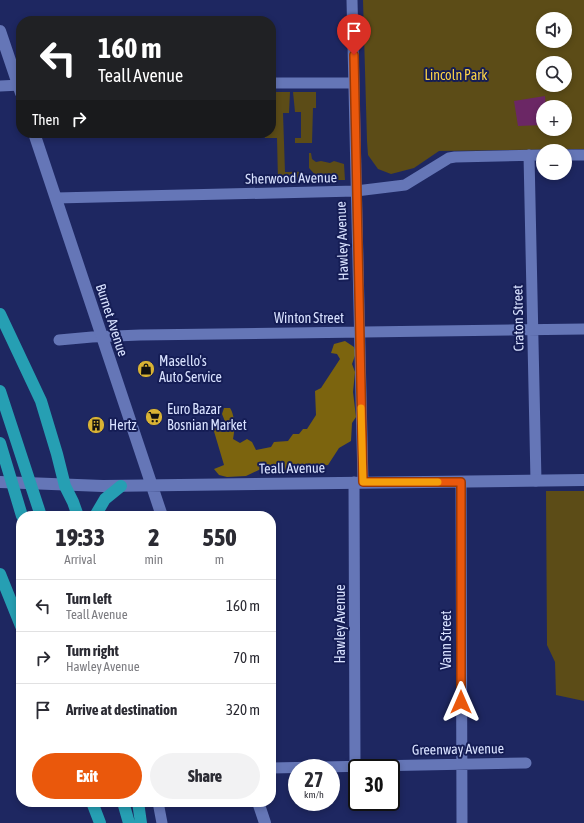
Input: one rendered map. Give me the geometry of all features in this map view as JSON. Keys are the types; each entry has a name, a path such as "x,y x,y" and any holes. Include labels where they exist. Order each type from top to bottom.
{"highway":[{"path":"0,314 40,402 57,454 64,486 74,502 77,511"},
{"path":"0,391 39,511"},
{"path":"2,447 21,511"},
{"path":"98,511 105,499 122,486"},
{"path":"0,574 16,614"},
{"path":"94,807 100,823"},
{"path":"102,807 106,823"},
{"path":"124,807 129,823"},
{"path":"139,807 141,823"}],"street":[{"name":"Hawley Avenue","path":"352,0 360,333 355,759"},
{"path":"0,31 16,77"},
{"path":"276,82 354,83"},
{"path":"0,86 16,88"},
{"name":"Burnet Avenue","path":"36,138 160,511"},
{"name":"Craton Street","path":"529,155 534,330 536,481"},
{"name":"Sherwood Avenue","path":"56,198 356,191 405,185 449,158 536,155"},
{"path":"572,155 584,155"},
{"name":"Winton Street","path":"59,340 102,337 584,329"},
{"name":"Teall Avenue","path":"0,482 64,486 122,486 584,480"},
{"name":"Vann Street","path":"461,482 462,823"},
{"name":"Greenway Avenue","path":"400,765 526,763"},
{"name":"Greenway Avenue","path":"276,768 348,766"},
{"path":"159,807 162,823"},
{"path":"260,807 266,823"}],"green space":[{"name":"Lincoln Park","path":"363,0 584,0 584,149 572,149 572,144 536,144 536,150 439,151 414,168 391,174 378,169 368,155"},
{"path":"276,92 290,92 289,113 283,113 285,172 304,173 309,177 310,181 278,181"},
{"path":"293,92 316,92 316,108 313,108 312,143 295,143 295,138 301,138 301,112 295,112"},
{"path":"309,153 311,153 312,159 316,162 321,161 330,163 334,161 344,164 345,180 320,180 309,168"},
{"path":"546,491 584,491 584,701 556,695 555,662 547,645"}],"shaded area":[{"path":"545,96 545,100 536,100 536,125 518,126 514,101"},
{"path":"345,341 354,347 356,353 352,364 355,372 353,392 356,417 352,423 351,441 339,448 328,465 310,471 302,473 263,468 246,476 227,477 219,475 214,469 224,465 213,428 226,424 222,414 224,408 230,408 232,411 234,423 233,439 240,443 247,439 252,442 256,450 271,447 274,442 288,441 293,434 299,434 303,429 307,429 316,415 315,391 321,388 340,359 337,354 331,353 334,344"}],"slow traffic":[{"path":"361,408 363,482 438,482"}],"place":[{"name":"Masello's Auto Service","path":"146,369"},
{"name":"Euro Bazar Bosnian Market","path":"154,417"},
{"name":"Hertz","path":"96,425"}],"route":[{"path":"354,55 363,482 461,482 461,702"}]}
